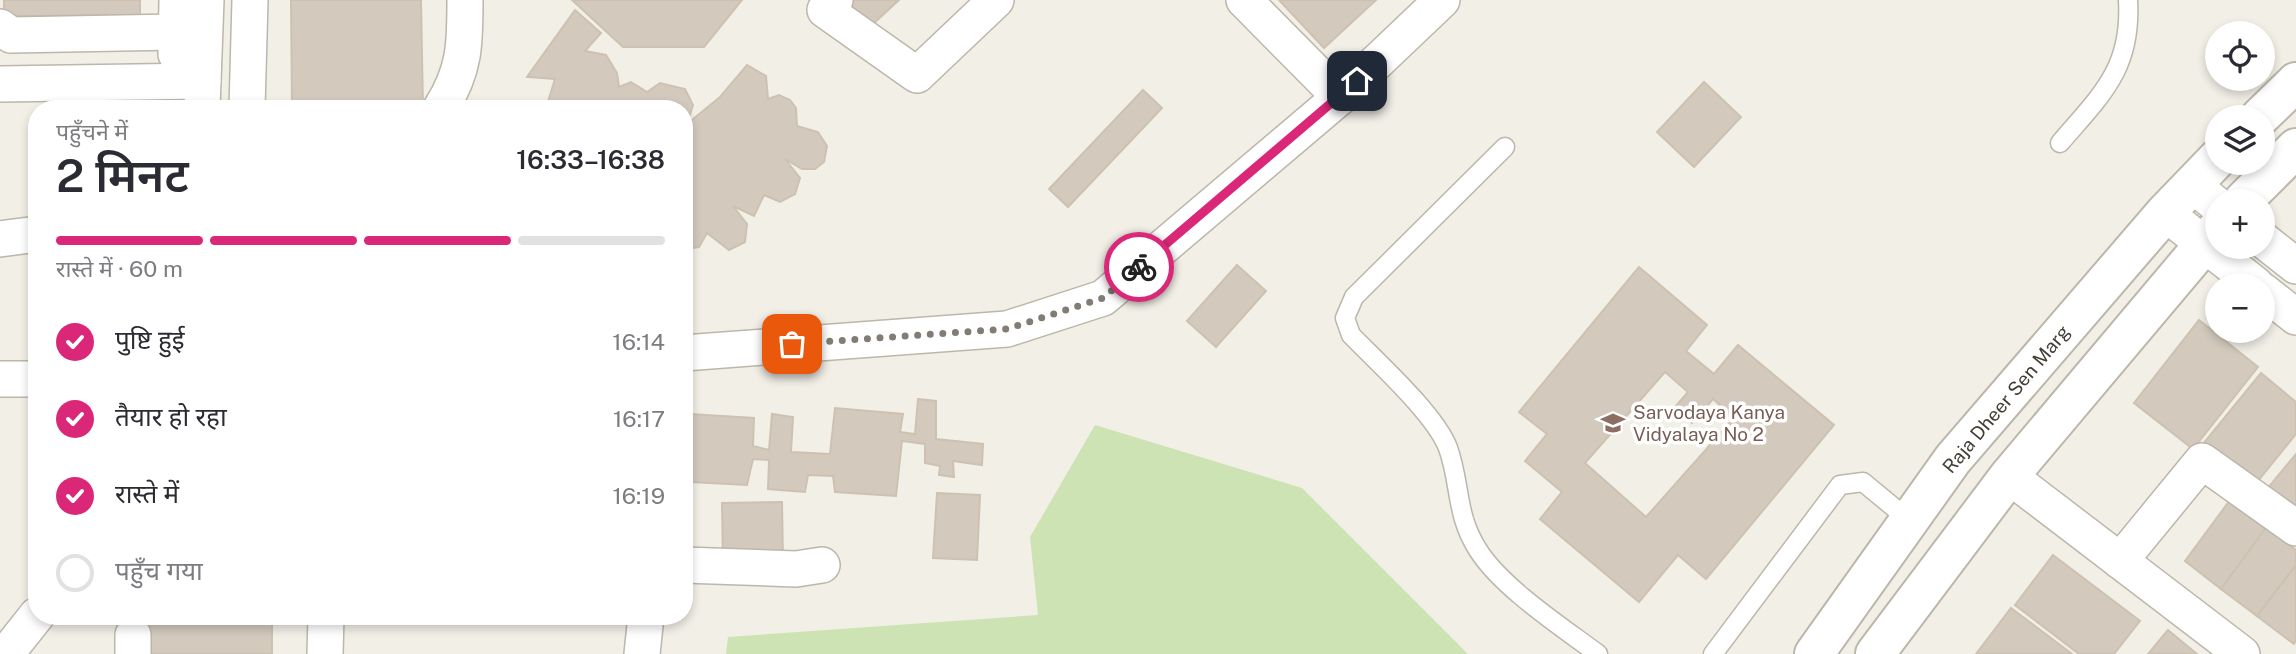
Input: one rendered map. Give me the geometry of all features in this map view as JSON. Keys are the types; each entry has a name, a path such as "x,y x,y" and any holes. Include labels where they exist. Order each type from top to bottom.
{"street":[{"path":"193,90 206,0"},
{"path":"247,100 250,0"},
{"path":"446,100 453,89 465,54 465,0"},
{"path":"835,0 825,10 917,75 996,0"},
{"path":"1244,0 1340,97"},
{"path":"693,352 1007,329 1103,298 1340,97 1442,0"},
{"path":"0,27 11,35 177,16 193,90"},
{"path":"2272,105 2296,82"},
{"path":"0,84 193,90"},
{"path":"2255,189 2296,148"},
{"name":"Raja Dheer Sen Marg","path":"1814,654 1953,459 2165,213 2209,182"},
{"path":"2165,213 2205,234"},
{"path":"0,239 28,235"},
{"path":"1875,654 2009,476 2205,244"},
{"path":"2275,249 2296,266"},
{"path":"2232,259 2245,273"},
{"path":"2275,300 2296,317"},
{"path":"0,379 28,379"},
{"path":"2120,561 2202,461 2296,528"},
{"path":"2009,476 2242,654"},
{"path":"693,565 796,569 822,565"},
{"path":"325,654 326,625"},
{"path":"642,654 645,625"}],"lane":[{"path":"2060,143 2105,91 2118,70 2129,20 2128,0"},
{"path":"1504,147 1354,297 1345,318 1351,335 1434,425 1447,447 1460,516 1479,551 1531,605 1598,654"},
{"path":"1713,654 1840,485 1863,482 1909,520"}],"green space":[{"path":"1095,425 1302,488 1468,654 726,654 728,637 1038,615 1030,537"}],"building":[{"path":"4,0 140,0 140,15 4,16"},
{"path":"291,0 421,0 423,100 292,100"},
{"path":"572,0 742,0 704,47 623,47"},
{"path":"845,0 899,0 861,35"},
{"path":"1279,0 1376,0 1324,48"},
{"path":"575,10 601,33 585,51 606,55 617,73 619,87 631,82 647,92 660,83 685,89 690,100 548,100 555,79 527,77"},
{"path":"747,65 766,76 768,99 779,95 790,100 796,108 797,126 818,132 827,146 824,162 815,169 802,169 785,159 800,178 795,194 780,202 764,195 754,216 733,206 747,224 745,242 729,250 707,233 699,247 693,248 693,119 720,97"},
{"path":"1704,82 1741,117 1694,167 1657,132"},
{"path":"1143,90 1162,108 1068,207 1049,189"},
{"path":"1237,265 1266,291 1216,347 1187,321"},
{"path":"1639,267 1707,325 1686,351 1714,374 1738,345 1834,425 1706,579 1678,555 1639,602 1540,519 1562,492 1525,461 1547,434 1519,412","holes":["1665,372 1688,392 1675,407 1692,423 1713,399 1734,418 1646,517 1585,463"]},
{"path":"2199,320 2205,325 2205,343 2228,343 2258,367 2193,449 2134,403"},
{"path":"2261,373 2296,402 2296,434 2249,492 2198,450"},
{"path":"918,399 936,401 936,439 983,444 982,465 953,461 954,477 939,475 940,466 925,463 925,444 902,441 896,496 835,492 833,476 808,475 805,492 768,489 769,460 753,459 747,485 693,482 693,414 754,418 753,446 769,450 772,414 793,417 791,452 830,454 835,408 903,414 900,432 915,434"},
{"path":"2296,454 2296,511 2267,489"},
{"path":"937,493 980,495 977,560 933,558"},
{"path":"2230,500 2266,528 2221,589 2185,561"},
{"path":"782,502 783,560 723,562 722,503"},
{"path":"2266,528 2296,550 2296,565 2257,616 2221,589"},
{"path":"2053,555 2140,621 2114,654 2079,654 2015,605"},
{"path":"2296,565 2296,640 2294,644 2257,616"},
{"path":"2011,608 2072,654 1976,654"},
{"path":"142,625 272,625 272,654 142,654"},
{"path":"2168,630 2197,654 2148,654"}],"way so far":[{"path":"792,344 1007,329 1103,298 1139,267"}],"place":[{"name":"Sarvodaya Kanya Vidyalaya No 2","path":"1613,423"}],"route":[{"path":"1139,267 1357,81"}]}
